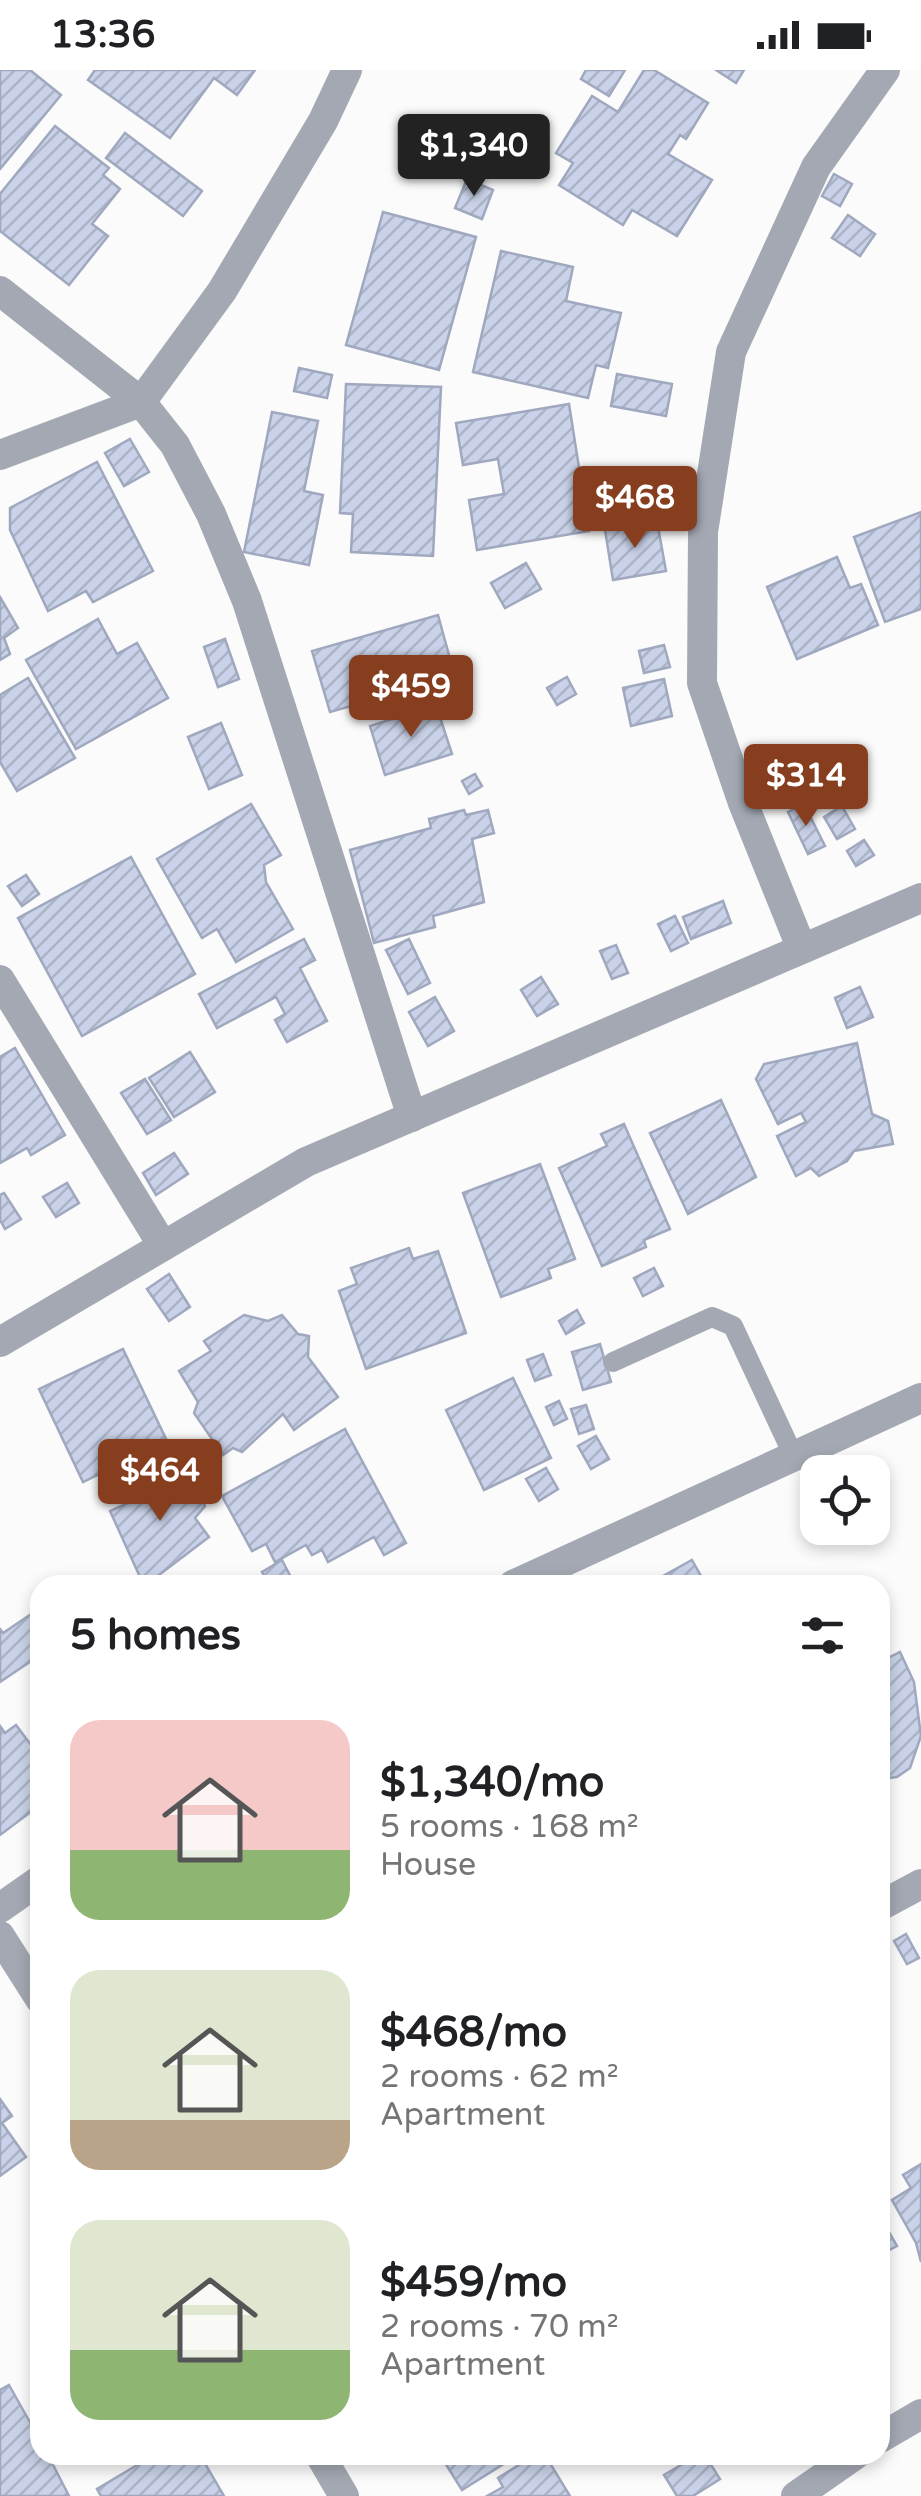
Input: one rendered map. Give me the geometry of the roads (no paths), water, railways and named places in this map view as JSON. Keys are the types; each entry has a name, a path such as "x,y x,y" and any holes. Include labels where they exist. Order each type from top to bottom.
{"street":[{"path":"0,455 140,402 222,290 323,121 347,70"},
{"path":"800,947 742,803 702,683 703,532 731,352 816,168 886,70"},
{"path":"0,291 140,402 175,445 211,514 247,601 412,1117"},
{"path":"0,1342 306,1162 921,898"},
{"path":"0,980 163,1246"},
{"path":"536,1575 921,1398"},
{"path":"890,1901 921,1884"},
{"path":"0,1908 30,1887"},
{"path":"0,1936 30,1984"},
{"path":"890,2432 921,2414"},
{"path":"326,2465 344,2496"},
{"path":"796,2496 841,2465"}],"lane":[{"path":"613,1362 712,1317 733,1326 795,1459"}]}
